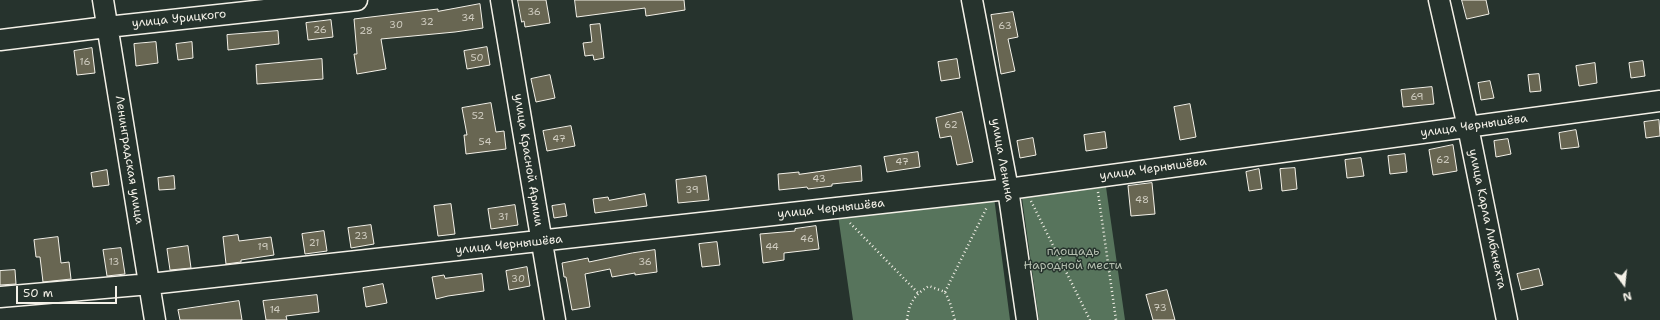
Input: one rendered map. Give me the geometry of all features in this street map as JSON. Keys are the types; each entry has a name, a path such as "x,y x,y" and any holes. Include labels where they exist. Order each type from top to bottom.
{"street":[{"name":"Ленинградская улица","path":"103,0 155,320"},
{"name":"улица Урицкого","path":"0,40 357,0"},
{"name":"улица Красной Армии","path":"501,0 555,320"},
{"name":"улица Ленина","path":"972,0 1009,188 1027,320"},
{"name":"улица Карла Либкнехта","path":"1439,0 1468,128 1507,320"},
{"name":"улица Чернышёва","path":"0,297 150,284 541,242 1009,188 1468,128 1660,101"}],"path":[{"path":"1096,177 1116,320"},
{"path":"945,292 1009,188 1090,320"},
{"path":"836,208 918,293"},
{"path":"907,320 909,307 918,293 929,286 945,292 955,320"}],"green space":[{"name":"площадь Народной мести","path":"1106,187 1125,320 1039,320 1022,198"},
{"path":"994,197 1010,320 853,320 838,215"}],"building":[{"path":"518,0 546,0 550,23 525,27 524,21 522,22"},
{"path":"575,0 684,0 685,10 646,16 645,8 577,17"},
{"path":"1462,0 1486,0 1489,14 1467,19"},
{"path":"480,4 483,28 381,39 386,69 357,74 354,54 357,54 354,19 438,9 438,11"},
{"path":"1013,12 1018,37 1008,39 1015,71 1001,74 991,15"},
{"path":"331,20 333,37 308,40 306,23"},
{"path":"600,24 604,58 594,60 593,55 585,56 583,43 592,42 590,25"},
{"path":"278,31 279,44 228,50 227,35"},
{"path":"156,42 158,63 136,66 134,44"},
{"path":"192,42 193,58 178,60 176,44"},
{"path":"487,47 490,65 467,69 464,51"},
{"path":"92,48 95,73 77,75 74,51"},
{"path":"322,59 323,79 257,84 256,65"},
{"path":"957,59 960,78 941,81 938,62"},
{"path":"1643,61 1645,76 1631,78 1629,63"},
{"path":"1595,63 1597,83 1579,86 1576,66"},
{"path":"1539,74 1541,91 1530,92 1528,75"},
{"path":"550,75 555,98 536,102 531,79"},
{"path":"1490,81 1494,98 1481,100 1478,83"},
{"path":"1432,87 1434,104 1403,107 1401,90"},
{"path":"491,103 496,132 504,131 506,149 466,154 464,135 467,135 462,108"},
{"path":"1190,104 1196,137 1180,140 1174,107"},
{"path":"962,112 973,162 957,165 951,136 940,138 936,118"},
{"path":"1659,120 1660,136 1646,138 1644,122"},
{"path":"571,126 575,146 547,151 543,131"},
{"path":"1576,130 1579,147 1561,149 1559,133"},
{"path":"1105,132 1107,148 1086,151 1084,135"},
{"path":"1033,138 1036,155 1020,158 1017,141"},
{"path":"1508,139 1511,154 1496,157 1494,141"},
{"path":"1453,145 1457,171 1433,175 1429,150"},
{"path":"918,152 920,167 887,172 884,157"},
{"path":"1405,154 1407,172 1390,174 1388,156"},
{"path":"1361,158 1364,176 1347,178 1345,160"},
{"path":"861,166 862,181 832,184 832,186 808,189 807,187 779,190 778,174 799,172 799,174"},
{"path":"1295,168 1297,189 1282,191 1280,169"},
{"path":"1259,169 1262,189 1249,191 1246,172"},
{"path":"107,170 109,185 93,187 91,173"},
{"path":"174,176 175,189 159,190 158,178"},
{"path":"706,176 709,200 678,203 676,180"},
{"path":"1152,183 1155,214 1131,216 1128,186"},
{"path":"645,194 647,206 595,213 593,199 608,197 609,200"},
{"path":"451,204 455,234 438,236 434,206"},
{"path":"565,204 567,216 554,218 552,206"},
{"path":"515,205 518,225 491,229 488,209"},
{"path":"371,225 374,244 351,248 348,228"},
{"path":"816,226 819,249 784,253 784,260 763,263 760,234 795,231 795,229"},
{"path":"324,231 327,251 305,254 302,234"},
{"path":"238,235 239,241 271,237 274,255 226,264 223,237"},
{"path":"58,237 61,263 69,262 71,279 43,282 40,257 36,257 34,240"},
{"path":"717,242 720,265 702,267 699,244"},
{"path":"188,246 191,268 170,270 167,249"},
{"path":"121,248 125,274 107,276 103,250"},
{"path":"655,250 657,272 635,275 635,273 612,277 610,269 585,274 590,307 572,310 562,263 588,258 589,262"},
{"path":"527,267 530,286 509,290 506,271"},
{"path":"1539,269 1543,285 1521,290 1517,274"},
{"path":"15,270 16,284 0,285 0,271"},
{"path":"482,274 484,291 436,299 432,277 444,275 445,278"},
{"path":"383,284 387,303 366,307 363,288"},
{"path":"1167,290 1175,320 1153,320 1146,295"},
{"path":"317,295 319,312 286,316 287,320 266,320 263,301"},
{"path":"239,301 242,320 180,320 178,310"}]}
